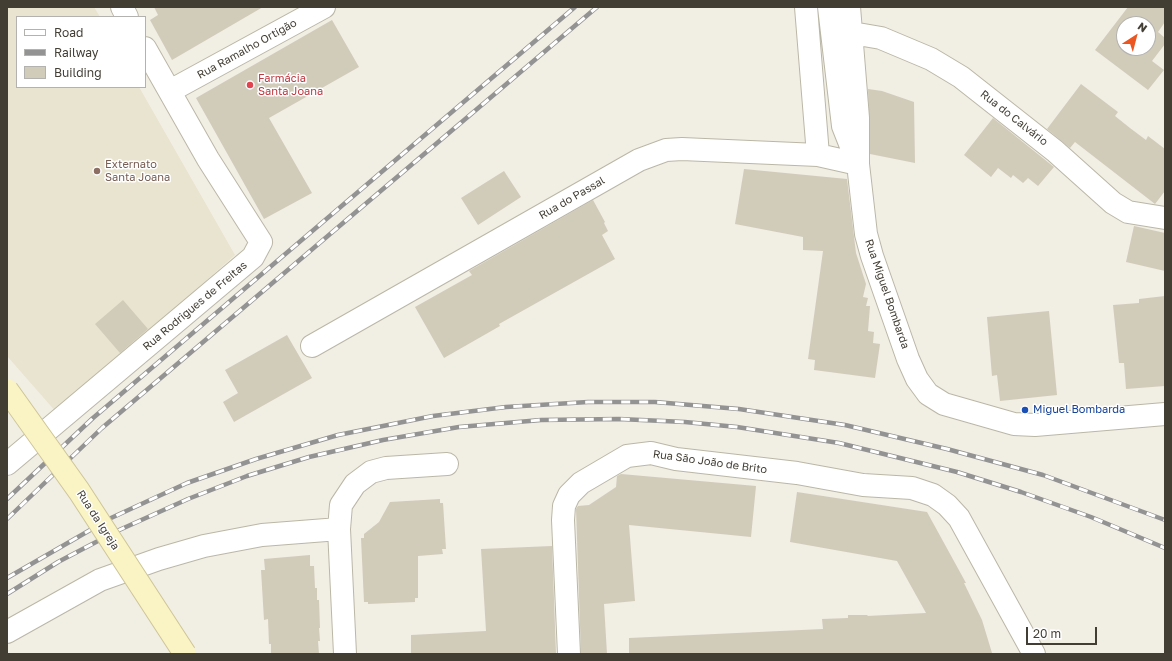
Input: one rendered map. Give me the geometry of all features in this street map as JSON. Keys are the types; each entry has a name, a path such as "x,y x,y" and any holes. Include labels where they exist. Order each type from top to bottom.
{"main road":[{"name":"Rua da Igreja","path":"7,390 79,491 185,654"}],"street":[{"path":"122,7 126,16"},
{"name":"Rua Ramalho Ortigão","path":"170,91 324,7"},
{"path":"806,7 818,155"},
{"name":"Rua Miguel Bombarda","path":"830,7 843,126 858,164"},
{"name":"Rua Miguel Bombarda","path":"849,7 858,118 858,164 866,234 872,256 908,359 917,378 928,394 944,404 1014,424 1035,425 1165,414"},
{"name":"Rua do Calvário","path":"852,33 881,38 931,59 961,77 1055,151 1112,203 1128,212 1165,218"},
{"name":"Rua Rodrigues de Freitas","path":"7,464 253,257 261,242 208,159 146,50"},
{"name":"Rua do Passal","path":"312,346 639,160 666,150 682,148 818,155 858,164"},
{"name":"Rua São João de Brito","path":"569,654 563,520 564,506 569,495 581,484 627,456 651,453 676,459 797,473 863,485 912,488 933,495 947,505 959,518 1033,653"},
{"path":"345,654 339,529 341,505 355,484 371,472 386,468 447,464"},
{"path":"7,632 100,580 159,559 204,546 262,535 339,529"}],"shaded area":[{"name":"Externato Santa Joana","path":"7,7 94,7 99,16 16,16 16,88 140,88 235,255 57,413 7,356"}],"building":[{"path":"154,7 263,7 172,60 150,20 158,15"},
{"path":"1128,7 1165,7 1165,22 1158,32 1165,38 1165,44 1156,56 1156,16 1121,16"},
{"path":"332,20 359,67 269,118 312,193 264,219 196,98"},
{"path":"1116,23 1116,56 1156,56 1152,61 1164,70 1148,90 1095,50"},
{"path":"1081,84 1118,112 1115,116 1130,128 1146,140 1148,136 1165,149 1165,191 1155,204 1075,142 1070,148 1047,129"},
{"path":"868,89 882,91 914,102 915,163 870,154"},
{"path":"993,118 1054,167 1038,186 1028,178 1023,183 1013,175 1011,178 998,168 991,177 964,155"},
{"path":"744,169 847,179 856,253 866,284 863,297 868,298 866,306 870,306 868,331 874,332 873,343 880,344 875,378 814,370 815,360 808,359 823,251 803,250 803,237 735,224"},
{"path":"504,171 521,197 478,225 461,198"},
{"path":"593,200 605,222 604,223 608,231 602,235 615,259 499,324 500,326 444,358 415,307 472,275 469,271"},
{"path":"1134,226 1165,233 1165,271 1126,262"},
{"path":"1165,296 1165,386 1126,389 1124,363 1119,363 1113,305 1139,303 1139,299"},
{"path":"123,300 148,329 120,353 95,324"},
{"path":"1049,311 1057,395 1000,401 997,375 992,376 987,317"},
{"path":"287,335 312,378 234,422 223,402 238,393 225,370"},
{"path":"621,474 756,486 751,537 629,525 635,601 604,604 607,654 581,654 576,509 578,506 589,505 616,487 617,476"},
{"path":"797,492 927,512 966,583 964,583 982,620 992,653 629,654 629,638 823,629 822,619 848,618 848,615 868,615 867,616 926,613 897,561 790,542"},
{"path":"440,499 440,503 443,503 446,549 442,549 443,554 418,556 418,598 415,598 415,602 368,604 368,602 364,602 361,538 364,538 364,534 379,522 390,502"},
{"path":"552,546 556,654 411,654 411,635 486,631 481,549"},
{"path":"310,555 310,566 314,566 315,588 317,588 317,600 319,600 319,654 271,654 268,619 264,620 261,570 265,570 264,559"}],"railway":[{"path":"7,499 93,418 575,7"},
{"path":"7,519 102,428 597,7"},
{"path":"7,578 111,518 187,483 256,459 338,435 433,416 506,407 588,402 655,402 739,409 845,425 947,449 1043,475 1165,520"},
{"path":"7,594 58,562 117,531 188,499 247,476 309,457 383,440 459,427 541,420 619,419 685,422 737,427 839,443 957,472 1021,492 1091,517 1165,548"}],"place":[{"name":"Farmácia Santa Joana","path":"250,85"},
{"name":"Externato Santa Joana","path":"97,171"},
{"name":"Miguel Bombarda","path":"1025,410"}]}
